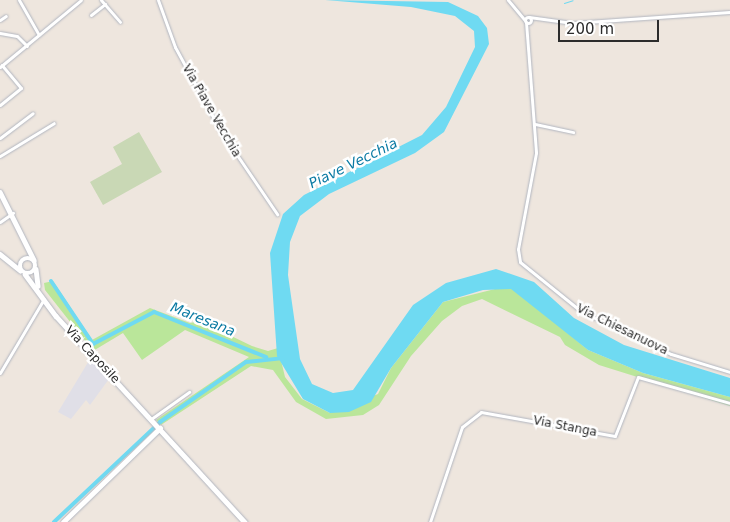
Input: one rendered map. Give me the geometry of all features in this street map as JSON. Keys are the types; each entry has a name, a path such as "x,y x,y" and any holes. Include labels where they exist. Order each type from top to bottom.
{"street":[{"path":"19,0 38,35"},
{"path":"0,105 21,88 1,66 81,0"},
{"path":"101,0 120,22"},
{"name":"Via Piave Vecchia","path":"158,0 175,47 215,121 277,214"},
{"path":"508,0 521,14 531,21 543,17"},
{"path":"92,15 105,4"},
{"path":"527,19 543,17 573,23 730,12"},
{"path":"0,20 6,16"},
{"name":"Via Chiesanuova","path":"527,19 535,124 535,159 518,249 522,266 582,312 671,354 730,372"},
{"name":"Via Chiesanuova","path":"528,33 531,21"},
{"path":"0,33 18,36 27,46"},
{"path":"0,138 33,114"},
{"path":"0,156 54,123"},
{"path":"535,124 573,132"},
{"name":"Via Caposile","path":"0,192 28,242 34,260 38,287"},
{"path":"0,222 13,213"},
{"path":"28,242 23,259 23,272 36,269"},
{"name":"Via Caposile","path":"0,254 38,287 45,299 245,522"},
{"path":"7,259 34,260"},
{"path":"0,373 45,299"},
{"name":"Via Stanga","path":"430,522 462,427 481,412 614,436 638,377 730,402"},
{"path":"63,522 189,392"}],"shaded area":[{"path":"90,359 109,379 90,405 86,400 71,419 58,412"}],"green space":[{"path":"139,132 162,172 103,205 90,182 122,164 113,147"},
{"path":"53,281 92,340 150,308 190,323 200,321 252,346 268,351 278,348 285,377 302,399 330,413 378,394 391,368 443,302 495,289 512,289 523,296 588,350 643,373 730,397 730,406 599,365 565,345 560,337 482,299 462,306 442,321 411,356 379,405 363,415 326,419 296,402 273,370 251,366 161,425 156,420 249,357 185,330 142,360 123,333 93,351 45,290 44,283"}],"water":[{"path":"325,0 448,2 478,16 487,28 489,44 444,132 415,153 329,194 300,216 290,242 288,275 300,359 312,384 333,393 353,390 413,305 446,283 496,269 534,282 574,318 624,345 730,378 730,397 643,373 588,350 511,289 483,290 443,302 391,368 371,402 349,412 330,413 303,399 277,356 270,253 283,214 304,195 422,135 446,107 475,47 474,31 455,16 411,7"}],"waterway":[{"path":"564,3 573,0"},
{"name":"Maresana","path":"51,281 93,344 154,312 266,357"},
{"path":"54,522 160,422 246,362 283,358"}],"water label":[{"name":"Piave Vecchia","path":"353,163"}]}
